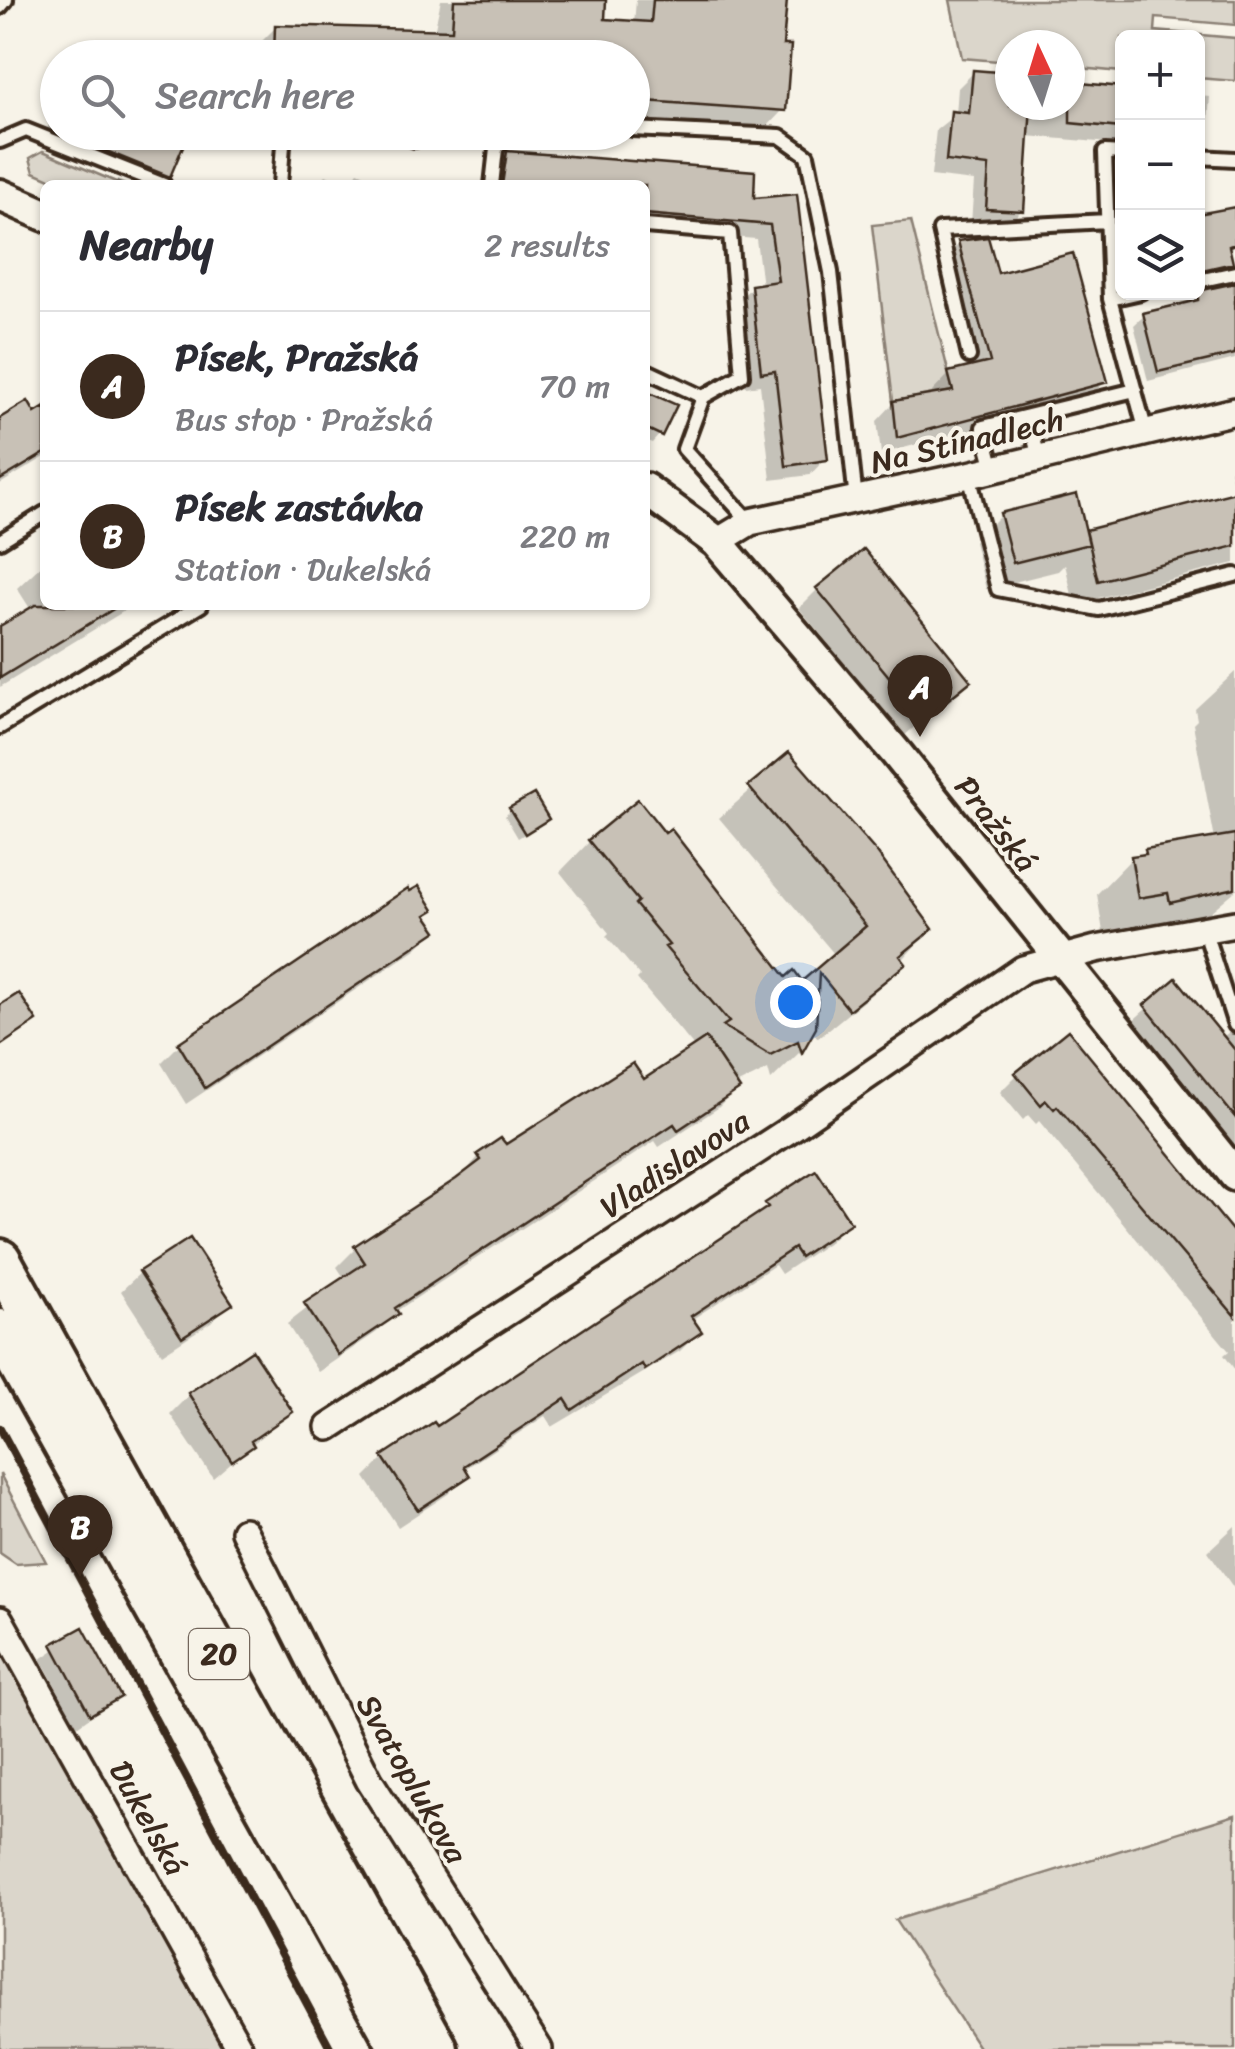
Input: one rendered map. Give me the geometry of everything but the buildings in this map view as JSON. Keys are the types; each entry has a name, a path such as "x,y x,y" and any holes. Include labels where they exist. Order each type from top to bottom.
{"highway":[{"name":"20","path":"0,1260 436,2049"},
{"name":"20","path":"0,1330 401,2049"}],"street":[{"path":"0,195 40,213"},
{"name":"Na Stínadlech","path":"717,542 750,522 969,475 1235,411"},
{"name":"Pražská","path":"650,493 717,542 896,754 1235,1175"},
{"name":"Vladislavova","path":"329,1427 789,1130 1023,969 1056,957 1235,924"},
{"name":"Svatoplukova","path":"244,1531 369,1780 540,2049"},
{"name":"Dukelská","path":"0,1620 240,2049"}],"lane":[{"path":"0,7 6,0"},
{"path":"650,129 780,136 807,155 831,272 856,500"},
{"path":"0,142 26,130 40,136"},
{"path":"76,150 151,180"},
{"path":"280,180 283,150"},
{"path":"493,180 496,150"},
{"path":"1115,153 1105,152 1110,299 1146,432"},
{"path":"1205,157 1235,159"},
{"path":"969,356 940,230 1107,221"},
{"path":"650,226 730,233 742,374 703,396 684,449 750,522"},
{"path":"1205,279 1235,273"},
{"path":"1110,299 1115,298"},
{"path":"650,372 703,396"},
{"path":"994,469 982,427 1135,390"},
{"path":"1028,416 1039,458"},
{"path":"969,475 998,589 1099,609 1235,574"},
{"path":"0,541 40,516"},
{"path":"0,727 192,610"},
{"path":"1204,929 1235,1025"}],"shaded area":[{"path":"950,0 1235,0 1235,25 1156,18 1155,30 1115,30 1115,71 1085,68 1085,30 995,30 995,61 962,58"},
{"path":"1205,35 1235,38 1235,81 1205,79"},
{"path":"43,151 111,180 52,180 34,172 30,158"},
{"path":"911,221 953,391 893,401 872,225"},
{"path":"0,1474 46,1562 16,1564 0,1553"},
{"path":"0,1640 227,2049 0,2049"},
{"path":"1235,1815 1235,2049 980,2049 895,1920"}],"railway":[{"path":"0,1428 331,2049"}],"place":[{"name":"Písek, Pražská","path":"920,737"},
{"name":"Písek zastávka","path":"80,1577"}]}
